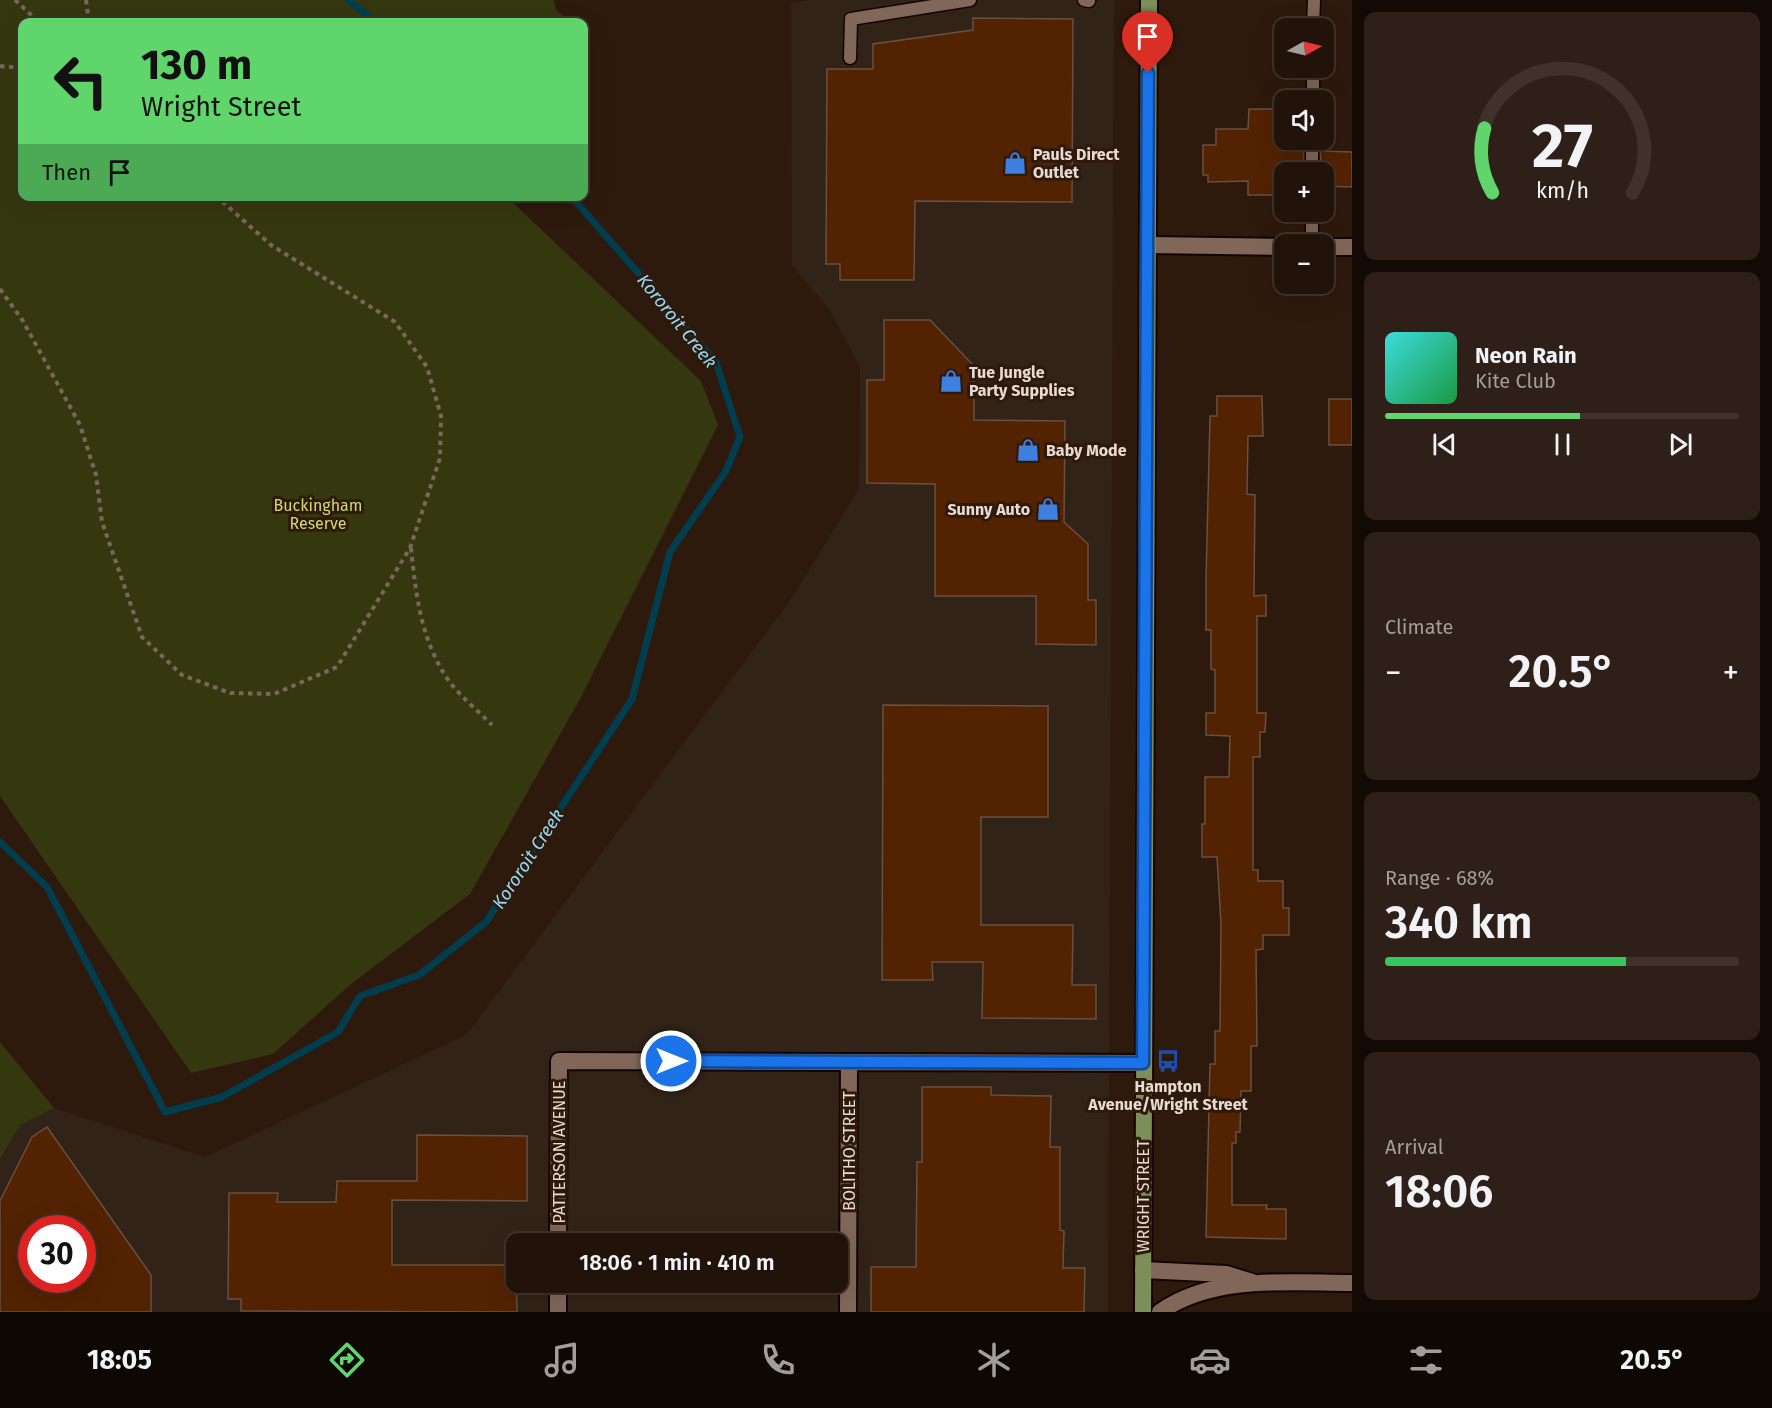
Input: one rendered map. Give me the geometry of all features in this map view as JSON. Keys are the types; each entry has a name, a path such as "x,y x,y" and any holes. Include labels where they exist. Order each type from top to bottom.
{"main road":[{"name":"WRIGHT STREET","path":"1143,1312 1149,0"}],"street":[{"path":"1148,245 1274,246"},
{"path":"1334,247 1352,247"},
{"name":"PATTERSON AVENUE","path":"558,1233 559,1060 849,1062"},
{"path":"849,1062 1143,1063"},
{"name":"BOLITHO STREET","path":"848,1312 849,1062"},
{"path":"1143,1270 1226,1274 1253,1282"},
{"path":"1160,1312 1194,1295 1253,1282 1352,1283"},
{"path":"558,1293 558,1312"}],"lane":[{"path":"850,58 851,19 970,0"},
{"path":"1313,18 1314,0"}],"path":[{"path":"15,0 35,18"},
{"path":"86,0 88,18"},
{"path":"0,66 18,68"},
{"path":"0,289 23,321 80,425 96,476 102,522 142,638 182,675 230,693 274,694 337,667 411,548 440,458 441,416 427,367 395,322 271,245 222,201"},
{"path":"411,548 418,609 432,652 450,683 492,725"}],"shaded area":[{"path":"810,0 1114,0 1108,1312 0,1312 0,1159 20,1125 54,1108 205,1157 466,1035 794,595 859,488 860,367 828,308 792,266 791,3"}],"green space":[{"name":"Buckingham Reserve","path":"0,0 554,0 556,10 566,18 18,18 18,201 511,201 701,381 718,425 580,699 470,894 351,984 273,1054 191,1073 0,796"},
{"path":"0,1042 54,1108 20,1125 0,1159"}],"building":[{"path":"973,18 1073,19 1072,202 915,201 914,280 840,280 840,264 826,264 827,69 873,69 873,44 973,30"},
{"path":"1249,109 1274,109 1274,150 1304,151 1304,162 1274,162 1274,195 1248,195 1248,181 1208,182 1208,175 1203,175 1203,145 1216,145 1216,129 1248,129"},
{"path":"1320,151 1352,152 1352,187 1334,186 1334,162 1321,162"},
{"path":"884,320 930,320 974,366 974,420 1065,421 1064,522 1088,544 1088,600 1096,600 1096,645 1036,644 1036,596 935,596 935,484 867,483 867,380 884,380"},
{"path":"1217,396 1262,396 1263,436 1248,436 1247,494 1255,495 1254,596 1266,595 1266,616 1257,616 1257,713 1266,713 1265,732 1260,732 1260,757 1253,757 1253,870 1258,870 1258,881 1283,881 1283,908 1289,908 1289,935 1263,935 1263,949 1256,950 1257,1046 1251,1046 1251,1091 1241,1091 1240,1132 1236,1132 1236,1143 1232,1143 1232,1205 1267,1205 1266,1209 1286,1209 1286,1239 1206,1237 1210,1064 1215,1064 1215,1031 1220,1031 1221,924 1217,857 1202,857 1202,824 1205,824 1205,777 1229,777 1230,736 1206,735 1206,713 1215,713 1215,670 1211,669 1211,630 1206,630 1206,580 1210,416 1217,416"},
{"path":"1329,399 1352,399 1352,445 1329,445"},
{"path":"883,705 1048,706 1048,817 981,817 981,925 1073,925 1072,985 1096,985 1096,1019 982,1018 983,962 932,962 933,980 882,980"},
{"path":"922,1087 991,1087 991,1095 1051,1096 1050,1147 1060,1147 1060,1230 1064,1231 1063,1268 1085,1268 1084,1312 871,1312 871,1267 916,1267 917,1162 922,1162"},
{"path":"47,1127 151,1275 151,1312 0,1312 0,1201 32,1137"},
{"path":"417,1135 527,1136 527,1201 392,1200 392,1265 506,1265 506,1293 517,1293 517,1312 241,1311 241,1299 228,1299 229,1193 278,1193 277,1202 336,1202 337,1181 417,1181"}],"waterway":[{"name":"Kororoit Creek","path":"348,0 371,18"},
{"name":"Kororoit Creek","path":"0,842 47,887 165,1112 222,1097 338,1032 360,996 419,975 486,922 632,699 670,552 726,471 740,437 716,362 575,201"}],"place":[{"name":"Pauls Direct Outlet","path":"1015,163"},
{"name":"Tue Jungle Party Supplies","path":"951,381"},
{"name":"Baby Mode","path":"1028,450"},
{"name":"Sunny Auto","path":"1048,509"},
{"name":"Hampton Avenue/Wright Street","path":"1168,1061"}],"route":[{"path":"671,1061 1143,1063 1148,73"}]}
